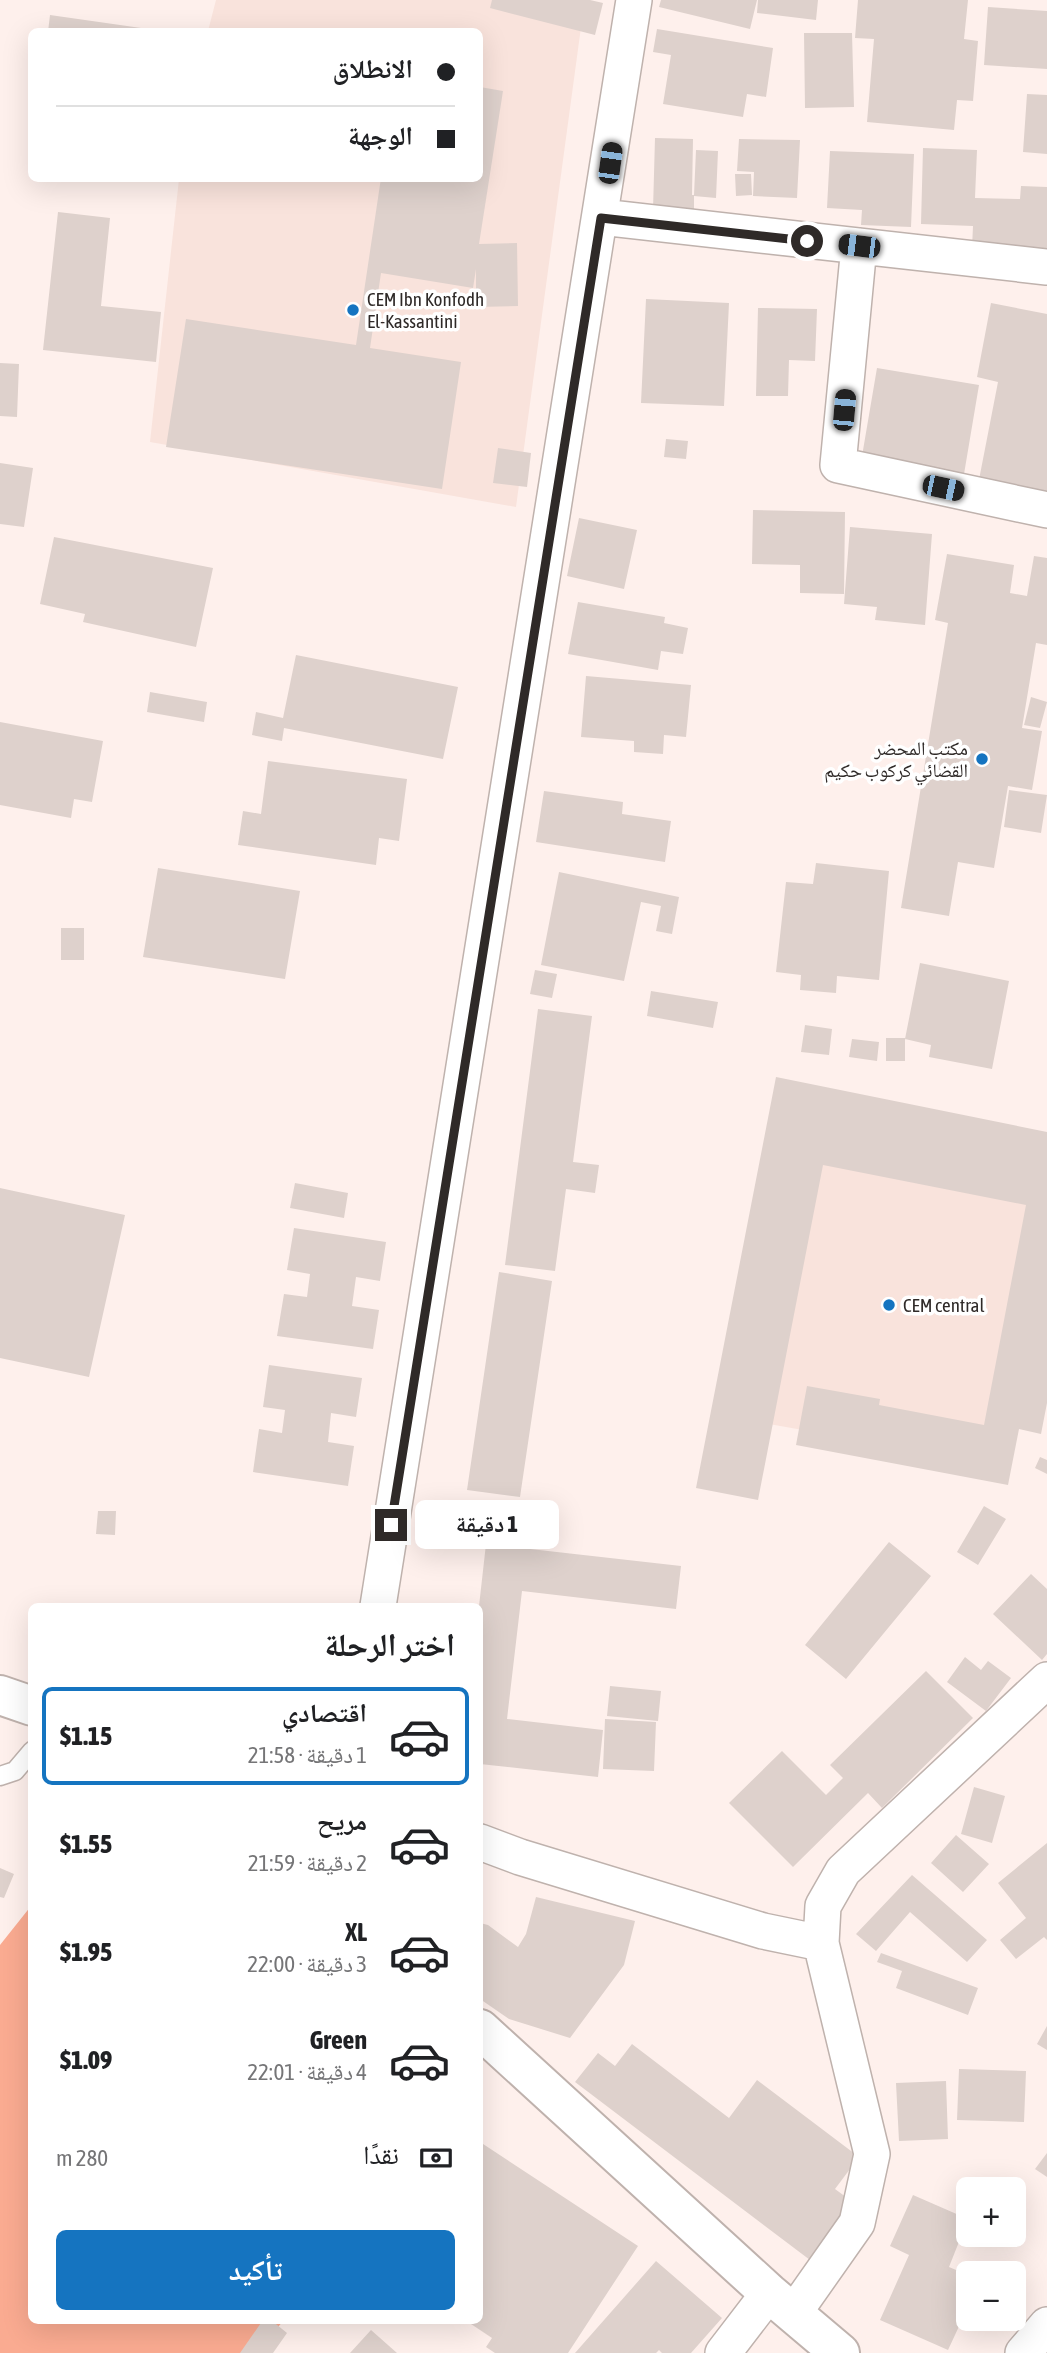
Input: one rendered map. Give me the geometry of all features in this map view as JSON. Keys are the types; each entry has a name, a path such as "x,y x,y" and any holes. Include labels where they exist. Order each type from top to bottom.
{"main road":[{"path":"0,1695 28,1705"},
{"path":"483,2032 781,2303 840,2353"}],"street":[{"path":"378,1603 634,0"},
{"path":"601,218 1047,267"},
{"path":"859,246 838,465 1047,510"},
{"path":"723,2353 781,2303 857,2223 872,2154 821,1942 823,1906 843,1871 1047,1680"},
{"path":"483,1843 520,1857 763,1931 821,1942"},
{"path":"1023,2353 1047,2325"}],"lane":[{"path":"0,1776 16,1771 28,1756"}],"shaded area":[{"name":"CEM Ibn Konfodh El-Kassantini","path":"216,0 566,0 584,5 516,507 150,442 179,182 483,182 483,28 209,28"},
{"name":"CEM central","path":"779,1133 1047,1179 994,1464 735,1418"},
{"path":"28,1910 28,2324 281,2324 257,2353 0,2353 0,1945"}],"building":[{"path":"492,0 590,0 603,3 595,35 490,8"},
{"path":"661,0 757,0 750,29 659,7"},
{"path":"758,0 818,0 816,20 757,13"},
{"path":"858,0 968,0 964,39 978,41 973,101 957,100 954,130 867,122 874,39 855,38"},
{"path":"988,7 1047,11 1047,69 984,65"},
{"path":"50,15 141,28 48,28"},
{"path":"657,29 773,48 766,97 747,94 743,117 663,104 671,55 653,52"},
{"path":"804,33 852,33 854,107 805,108"},
{"path":"483,88 503,91 479,244 517,243 518,306 476,307 476,269 473,288 381,273 370,348 461,362 442,489 166,447 186,319 356,345 380,182 483,182"},
{"path":"1027,94 1047,95 1047,154 1023,152"},
{"path":"655,138 693,139 692,195 696,150 718,151 716,198 694,196 694,211 653,210"},
{"path":"739,139 800,140 797,198 753,196 754,172 737,171"},
{"path":"923,148 977,150 975,198 1020,199 1021,186 1047,187 1047,252 972,248 973,226 921,224"},
{"path":"830,151 914,154 911,227 861,225 862,210 827,208"},
{"path":"735,174 751,174 752,195 736,196"},
{"path":"58,212 110,218 101,306 161,312 156,362 43,350"},
{"path":"646,299 729,303 724,406 641,403"},
{"path":"991,303 1047,314 1047,503 977,490 998,382 977,377"},
{"path":"758,308 817,309 815,361 789,360 788,396 756,396"},
{"path":"0,363 19,364 17,417 0,416"},
{"path":"877,368 979,385 963,480 861,462"},
{"path":"666,439 688,441 686,459 664,457"},
{"path":"498,448 531,453 527,487 493,483"},
{"path":"0,463 33,468 24,527 0,524"},
{"path":"753,510 845,512 844,594 800,593 800,565 752,564"},
{"path":"579,518 637,530 624,589 567,576"},
{"path":"850,527 932,534 925,625 875,620 877,607 844,604"},
{"path":"54,537 213,568 196,647 83,622 85,614 40,604"},
{"name":"مكتب المحضر القضائي كركوب حكيم","path":"947,554 1014,565 1010,593 1027,596 1034,556 1047,558 1047,645 1036,643 1022,728 1042,731 1032,790 1008,786 994,868 958,862 949,916 901,908 948,623 935,620"},
{"path":"578,602 665,617 664,623 688,628 683,654 661,651 658,670 568,654"},
{"path":"296,655 458,687 443,759 284,728 282,741 252,735 256,712 283,718"},
{"path":"586,676 691,685 686,737 664,735 663,754 634,752 634,741 581,737"},
{"path":"150,692 207,702 204,722 147,712"},
{"path":"1031,697 1047,702 1040,728 1024,725"},
{"path":"0,722 103,741 92,802 74,799 71,818 0,805"},
{"path":"268,761 407,779 399,841 379,838 376,865 238,845 243,811 261,814"},
{"path":"1009,790 1047,795 1041,833 1004,827"},
{"path":"544,791 623,802 622,814 671,821 665,862 536,842"},
{"path":"816,863 889,871 879,980 837,976 836,993 800,990 801,975 776,972 786,882 813,884"},
{"path":"158,868 300,891 285,979 143,957"},
{"path":"559,872 679,897 672,934 656,931 661,906 641,902 624,981 541,965"},
{"path":"61,928 84,928 84,960 61,960"},
{"path":"920,963 1009,981 992,1069 929,1057 931,1045 905,1039"},
{"path":"535,970 557,974 552,998 530,994"},
{"path":"651,991 718,1002 713,1028 647,1016"},
{"path":"538,1009 592,1016 573,1162 599,1165 595,1193 566,1189 555,1271 505,1265"},
{"path":"805,1025 832,1029 829,1055 801,1052"},
{"path":"886,1038 905,1038 905,1061 886,1061"},
{"path":"852,1039 879,1042 877,1061 849,1057"},
{"path":"776,1077 1047,1132 1047,1403 1041,1434 1019,1429 1008,1485 796,1445 807,1386 880,1399 879,1405 984,1425 1026,1205 823,1165 758,1500 696,1488"},
{"path":"295,1183 348,1193 344,1218 290,1208"},
{"path":"0,1188 125,1215 89,1377 0,1358"},
{"path":"294,1228 386,1242 380,1281 356,1277 352,1306 379,1310 373,1349 277,1336 284,1294 307,1297 310,1274 287,1270"},
{"path":"499,1272 552,1281 520,1497 467,1490"},
{"path":"269,1365 362,1378 356,1417 331,1413 328,1442 354,1446 348,1486 253,1472 259,1429 282,1433 285,1410 263,1407"},
{"path":"1040,1457 1047,1460 1047,1474 1035,1468"},
{"path":"984,1506 1006,1519 978,1565 957,1552"},
{"path":"98,1511 116,1511 115,1535 96,1534"},
{"path":"889,1542 931,1576 846,1679 805,1645"},
{"path":"486,1544 681,1566 676,1609 522,1591 507,1719 603,1730 598,1777 483,1764 483,1603 479,1603"},
{"path":"1031,1574 1047,1589 1047,1654 1042,1660 993,1614"},
{"path":"965,1657 981,1670 988,1661 1011,1678 986,1711 947,1682"},
{"path":"926,1671 973,1718 882,1808 868,1793 793,1867 729,1803 782,1751 826,1795 843,1778 830,1765"},
{"path":"610,1686 661,1691 658,1721 607,1716"},
{"path":"605,1719 656,1722 654,1771 603,1769"},
{"path":"974,1787 1005,1796 992,1843 961,1834"},
{"path":"956,1835 989,1864 963,1892 931,1863"},
{"path":"1047,1843 1047,1940 1044,1937 1016,1959 1000,1940 1026,1918 998,1883"},
{"path":"0,1868 14,1874 4,1898 0,1897"},
{"path":"912,1875 987,1940 967,1962 910,1912 876,1951 856,1934"},
{"path":"536,1897 635,1921 624,1965 570,2038 509,2019 483,2001 483,1924 518,1947 526,1934"},
{"path":"881,1953 978,1988 968,2015 896,1988 902,1971 877,1962"},
{"path":"1047,2026 1047,2050 1037,2044"},
{"path":"632,2044 729,2118 757,2080 859,2157 835,2189 854,2203 810,2260 575,2082 598,2053 615,2066"},
{"path":"959,2069 1026,2071 1024,2122 957,2120"},
{"path":"946,2081 948,2139 899,2141 896,2083"},
{"path":"483,2144 638,2246 568,2353 495,2353 486,2347 492,2338 471,2324 483,2324"},
{"path":"1047,2153 1047,2177 1035,2169"},
{"path":"913,2195 956,2214 957,2247 949,2267 956,2270 957,2331 948,2350 880,2320 909,2255 890,2246"},
{"path":"656,2261 722,2318 691,2353 662,2353 659,2350 656,2353 575,2353"},
{"path":"260,2324 276,2324 287,2333 273,2353 240,2353"},
{"path":"371,2330 397,2353 350,2353"}],"place":[{"name":"CEM Ibn Konfodh El-Kassantini","path":"353,310"},
{"name":"مكتب المحضر القضائي كركوب حكيم","path":"982,759"},
{"name":"CEM central","path":"889,1305"}],"route":[{"path":"391,1525 601,218 807,241"}]}
